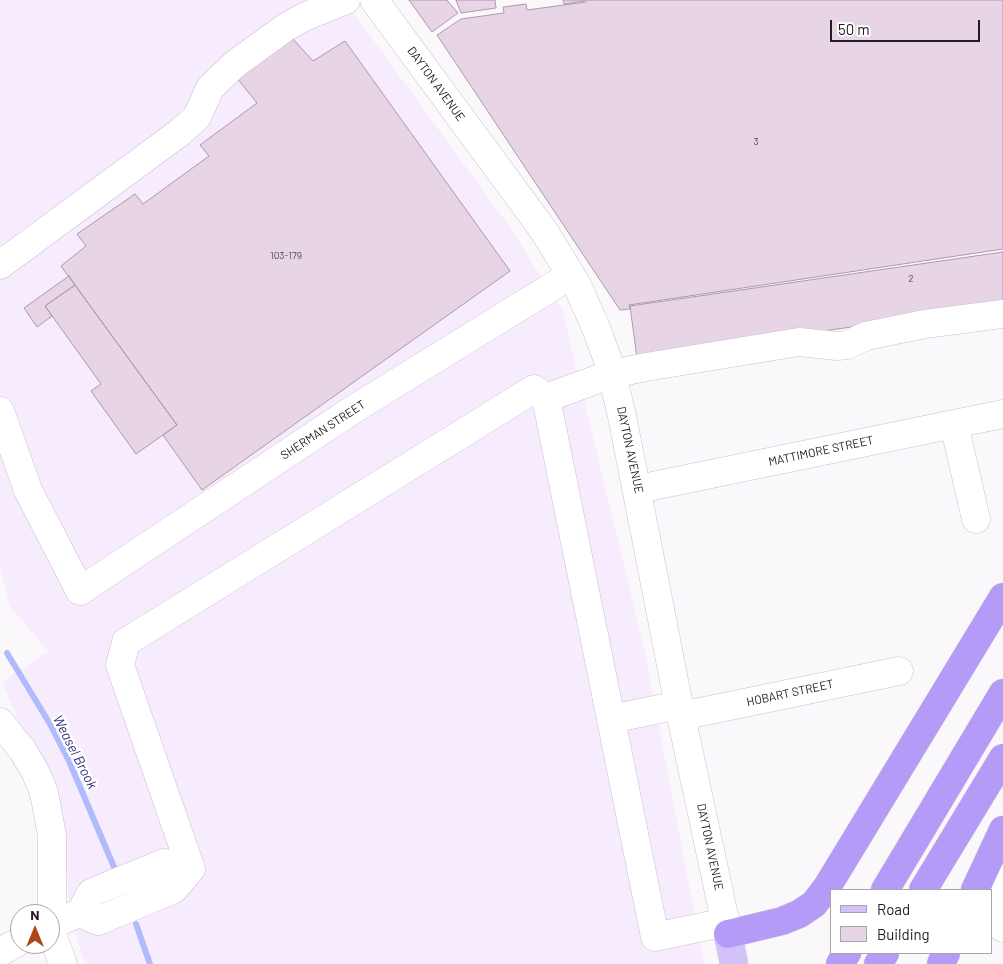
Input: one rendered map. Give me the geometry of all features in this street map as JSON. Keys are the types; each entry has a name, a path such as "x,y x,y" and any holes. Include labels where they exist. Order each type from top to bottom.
{"highway":[{"path":"727,928 782,921 799,914 814,904 828,887 1003,597"},
{"path":"886,889 1003,693"},
{"path":"924,889 1003,758"},
{"path":"975,889 1003,830"}],"main road":[{"name":"DAYTON AVENUE","path":"727,928 734,964"}],"street":[{"path":"0,265 198,117 210,88 298,8 346,0"},
{"name":"DAYTON AVENUE","path":"374,0 544,231 570,275 596,328 612,374 638,489 680,711 727,928"},
{"name":"SHERMAN STREET","path":"0,411 28,490 80,591 354,410 570,275"},
{"path":"546,398 612,374 646,367 799,342 837,346 848,345 866,336 925,324 1003,314"},
{"path":"60,921 80,913 91,893 164,862 191,868 120,665 126,642 534,389 546,398 656,937 727,928"},
{"name":"MATTIMORE STREET","path":"638,489 1003,414"},
{"path":"954,424 976,519"},
{"name":"HOBART STREET","path":"612,719 680,711 899,671"},
{"path":"0,722 23,751 36,773 44,793 52,835 51,904"},
{"path":"1003,868 998,921 1003,928"}],"shaded area":[{"path":"0,0 344,0 509,226 562,309 644,648 704,964 88,964 83,958 71,917 60,817 2,682 48,651 10,606 0,569"}],"building":[{"path":"409,0 447,0 458,13 432,32"},
{"path":"456,0 495,0 496,8 461,13"},
{"path":"563,0 584,0 584,1 564,4"},
{"path":"585,0 1003,0 1003,249 629,305 630,309 620,310 437,35 461,19 504,13 503,7 526,4 527,10 586,2"},
{"path":"293,39 313,61 345,41 510,271 202,490 163,435 177,425 61,266 86,246 77,234 135,194 143,204 209,156 200,145 257,103 236,77"},
{"path":"1003,252 1003,305 637,358 630,306"},
{"path":"69,276 75,285 45,306 52,316 37,327 24,308"},
{"path":"75,285 177,425 136,454 91,391 101,384 45,306"}],"waterway":[{"name":"Weasel Brook","path":"7,653 50,724 69,761 114,867"},
{"name":"Weasel Brook","path":"136,924 150,964"}]}
